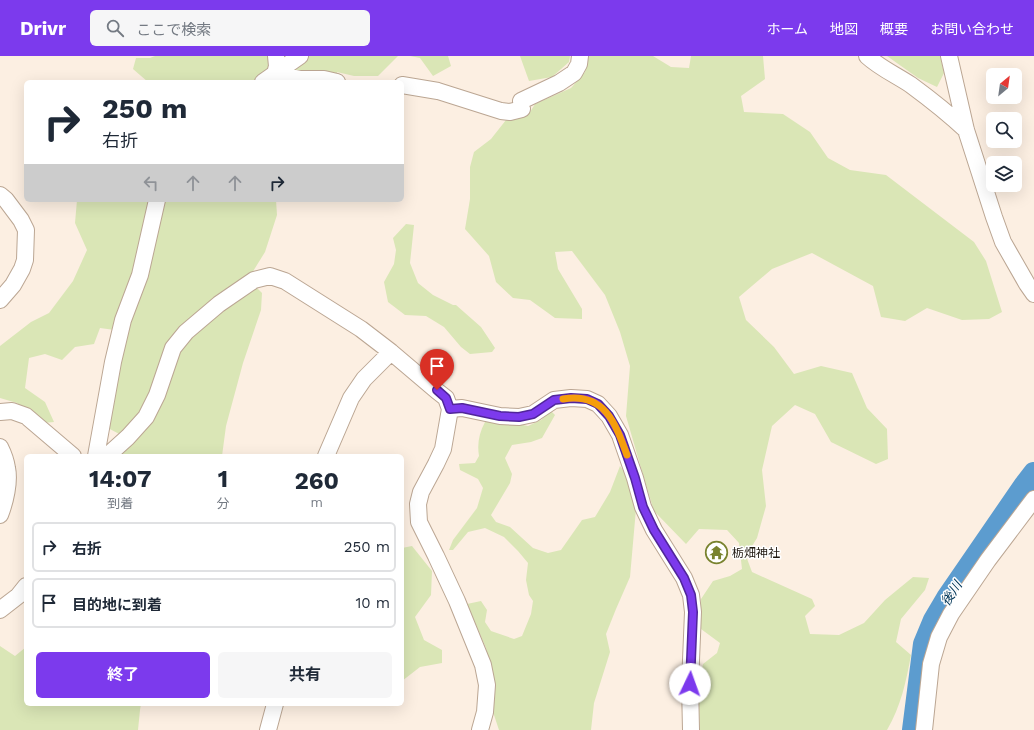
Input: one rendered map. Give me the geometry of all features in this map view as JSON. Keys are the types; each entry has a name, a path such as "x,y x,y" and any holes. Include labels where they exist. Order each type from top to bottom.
{"street":[{"path":"269,78 277,66 276,56"},
{"path":"269,78 300,56"},
{"path":"404,85 438,91 501,111 510,112 574,73 579,64 580,56"},
{"path":"867,56 876,64 911,85 939,106 966,130"},
{"path":"949,56 966,130 994,217 1003,242 1034,294"},
{"path":"269,78 328,80"},
{"path":"0,195 6,200 22,220 26,230 25,260 22,269 13,285 0,300"},
{"path":"96,454 113,362 123,320 140,275 157,202"},
{"path":"109,454 146,417 157,394 173,348 186,332 219,304 254,280 270,276 285,281 362,329 446,398 450,409 442,449 421,492 418,504 419,522 457,601 483,665 487,685 485,712 480,730"},
{"path":"327,454 350,398 364,379 391,352"},
{"path":"450,409 462,408 500,416 519,417 533,414 554,400 571,398 587,399 592,401 598,404 609,416 620,435 635,478 643,507 654,530 684,578 691,595 693,612 690,684 691,730"},
{"path":"0,412 12,411 26,416 71,454"},
{"path":"0,447 8,468 4,505 0,515"},
{"path":"924,730 931,664 939,637 951,614 988,560 1034,499"},
{"path":"0,610 18,596 24,588"},
{"path":"268,730 274,706"}],"green space":[{"path":"155,56 398,56 378,76 354,76 337,72 338,80 146,80 133,69 136,58 150,58"},
{"path":"410,56 448,56 451,66 433,76 420,58"},
{"path":"520,56 570,56 569,62 552,77 529,81"},
{"path":"588,56 653,56 671,67 689,68 691,56 763,56 765,79 741,96 744,112 783,114 810,132 828,158 850,170 886,175 974,242 986,261 1002,312 989,319 962,320 927,308 905,321 881,317 873,286 812,253 772,269 739,297 746,320 774,347 794,374 821,366 852,373 867,408 887,429 888,459 876,464 831,442 815,414 795,405 772,426 762,470 766,506 757,538 746,556 752,572 812,599 815,606 805,616 810,634 839,635 864,623 885,600 913,577 929,578 925,590 901,619 896,642 911,655 905,684 899,703 887,730 700,730 698,685 703,664 717,653 720,643 701,629 701,599 713,581 730,576 742,569 739,543 727,530 699,529 686,544 654,511 626,416 630,366 620,332 605,295 572,251 555,252 558,269 582,309 582,319 555,318 530,300 513,298 496,282 489,256 465,229 470,199 470,167 474,152 491,139 506,120 530,112 535,104 571,88 585,72"},
{"path":"887,56 940,56 944,73 937,87 918,78"},
{"path":"77,202 276,202 277,215 265,252 252,273 252,283 262,293 261,310 243,363 226,426 222,454 121,454 123,451 123,436 106,427 122,331 100,328 94,344 75,347 62,360 45,354 29,358 25,388 45,402 54,422 43,423 17,403 0,398 0,346 31,322 49,313 73,281 87,250 75,223"},
{"path":"406,224 414,225 410,263 418,283 433,295 456,305 481,327 495,348 492,352 470,354 461,347 444,327 426,316 405,315 388,302 384,282 394,264 396,250 393,238"},
{"path":"551,411 555,415 542,438 531,442 512,445 505,458 512,474 510,483 491,515 496,522 510,527 533,548 548,553 561,550 582,520 595,517 610,492 620,466 627,475 636,509 630,577 606,634 610,652 594,703 591,730 499,730 491,706 490,671 486,648 467,604 481,601 487,610 485,622 491,631 514,639 522,636 531,614 533,601 529,595 526,580 528,563 504,537 485,528 468,532 453,550 449,550 453,540 477,508 483,488 478,479 460,470 459,464 475,463 479,456 479,439 485,422 500,420 528,426 541,420"},
{"path":"412,546 432,571 431,595 415,617 424,640 442,650 442,663 420,667 404,679 404,548"},
{"path":"0,646 15,656 24,649 24,706 141,706 138,730 0,730"}],"waterway":[{"name":"後川","path":"913,730 924,644 934,620 947,598 1034,473"}],"slow traffic":[{"path":"563,399 587,399 598,404 609,416 620,435 627,455"}],"place":[{"name":"栃畑神社","path":"716,553"}],"route":[{"path":"437,390 446,398 450,409 462,408 500,416 519,417 533,414 554,400 571,398 587,399 598,404 609,416 620,435 635,478 643,507 654,530 684,578 691,595 693,612 690,684"}]}
